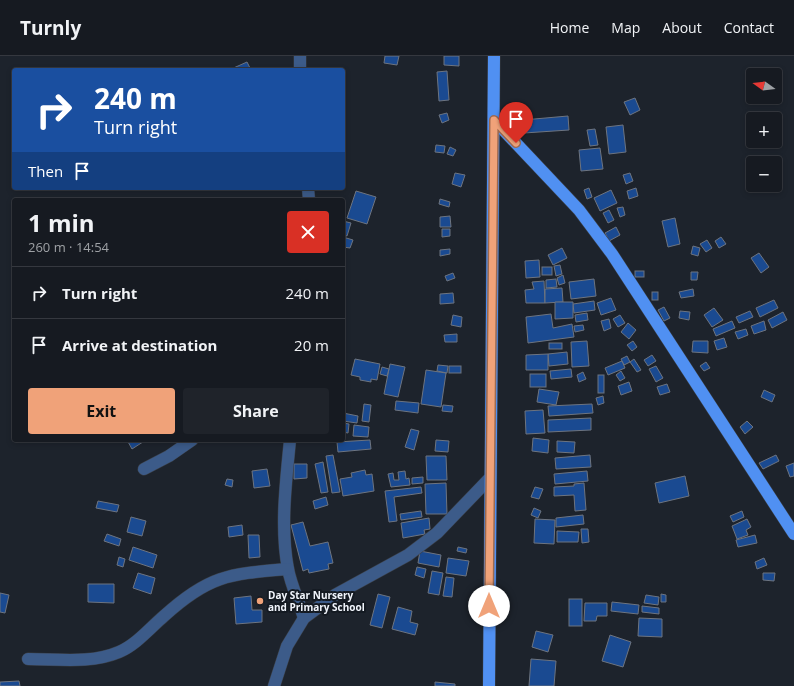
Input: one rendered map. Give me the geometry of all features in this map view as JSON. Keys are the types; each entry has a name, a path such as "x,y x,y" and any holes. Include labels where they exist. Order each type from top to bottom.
{"main road":[{"path":"489,686 489,479 494,56"},
{"path":"494,120 579,210 612,254 794,534"}],"street":[{"path":"300,56 300,68"},
{"path":"144,469 169,456 189,442"},
{"path":"290,442 285,504 285,541 288,569 304,618"},
{"path":"274,686 287,646 304,618 335,595 408,555 437,533 489,479"},
{"path":"28,659 94,659 119,652 137,641 185,596 211,581 231,574 288,569"}],"building":[{"path":"385,56 399,56 397,65 384,63"},
{"path":"444,56 459,56 459,66 444,65"},
{"path":"247,62 250,68 234,68"},
{"path":"447,71 449,100 439,101 437,72"},
{"path":"635,98 640,110 630,115 624,102"},
{"path":"447,113 449,120 442,123 439,115"},
{"path":"568,116 569,130 524,133 523,120"},
{"path":"623,125 626,152 609,154 606,127"},
{"path":"595,129 598,145 590,146 587,130"},
{"path":"436,145 445,146 444,153 435,152"},
{"path":"450,147 456,150 453,156 447,154"},
{"path":"600,148 603,169 581,171 579,150"},
{"path":"455,173 465,175 461,187 452,184"},
{"path":"630,173 633,181 626,184 623,175"},
{"path":"589,188 592,197 587,199 584,190"},
{"path":"636,188 638,196 629,199 627,191"},
{"path":"611,190 617,203 600,211 594,198"},
{"path":"356,191 376,197 367,224 347,218"},
{"path":"440,199 450,202 449,207 439,204"},
{"path":"623,207 625,215 620,217 617,208"},
{"path":"609,210 614,220 608,223 603,213"},
{"path":"450,216 451,227 440,227 440,217"},
{"path":"675,218 680,244 668,247 662,221"},
{"path":"345,222 351,223 347,236 345,236"},
{"path":"616,227 620,235 609,241 605,233"},
{"path":"442,229 450,229 450,236 442,237"},
{"path":"721,237 726,244 719,248 715,241"},
{"path":"345,238 353,240 350,248 345,247"},
{"path":"707,240 712,248 706,252 700,244"},
{"path":"693,246 700,248 698,256 691,254"},
{"path":"562,248 567,258 553,265 548,255"},
{"path":"450,249 450,254 440,256 440,250"},
{"path":"759,253 769,267 761,273 751,258"},
{"path":"539,260 540,277 526,278 525,261"},
{"path":"560,265 562,274 556,276 554,266"},
{"path":"542,267 552,267 552,275 542,275"},
{"path":"635,271 644,271 644,277 635,277"},
{"path":"691,272 698,272 697,280 691,280"},
{"path":"453,273 455,278 447,281 445,276"},
{"path":"563,275 565,283 559,285 557,278"},
{"path":"556,279 557,287 546,288 546,280"},
{"path":"594,279 596,296 571,299 569,282"},
{"path":"544,281 545,303 526,303 525,290 534,289 532,282"},
{"path":"562,288 563,302 545,303 545,289"},
{"path":"693,289 694,296 681,298 679,292"},
{"path":"652,292 658,292 658,300 652,300"},
{"path":"453,293 454,303 440,304 440,294"},
{"path":"611,298 616,310 601,315 597,303"},
{"path":"774,300 778,308 760,317 756,308"},
{"path":"594,301 595,310 574,313 573,304"},
{"path":"555,302 573,302 573,318 555,319"},
{"path":"664,307 670,318 664,321 658,310"},
{"path":"714,308 723,320 712,327 704,315"},
{"path":"680,311 690,312 689,320 679,318"},
{"path":"750,311 753,317 739,323 736,317"},
{"path":"783,312 787,320 772,328 768,320"},
{"path":"587,313 588,320 576,322 575,315"},
{"path":"551,314 553,328 572,324 574,337 528,343 526,317"},
{"path":"453,315 462,317 461,327 451,325"},
{"path":"620,315 625,323 618,327 613,319"},
{"path":"609,319 611,328 604,331 601,321"},
{"path":"732,321 735,328 716,336 713,329"},
{"path":"764,321 766,330 754,334 751,326"},
{"path":"628,323 636,330 629,339 621,332"},
{"path":"583,325 584,330 575,332 574,326"},
{"path":"746,329 748,335 738,339 735,332"},
{"path":"457,334 457,342 445,342 444,335"},
{"path":"724,338 727,347 717,350 714,341"},
{"path":"587,341 589,366 572,367 571,342"},
{"path":"633,341 637,347 632,351 627,345"},
{"path":"693,341 708,341 708,353 692,352"},
{"path":"549,343 562,343 562,349 549,349"},
{"path":"567,352 568,364 549,366 548,354"},
{"path":"548,354 548,370 526,370 526,355"},
{"path":"652,355 656,361 648,366 644,360"},
{"path":"627,356 630,362 624,365 621,359"},
{"path":"355,359 380,364 377,380 371,379 371,382 360,380 360,377 351,375"},
{"path":"634,359 641,370 637,372 630,362"},
{"path":"622,361 625,368 608,375 605,368"},
{"path":"706,362 710,368 704,371 700,366"},
{"path":"390,364 405,367 398,397 384,394"},
{"path":"438,365 448,366 447,373 437,371"},
{"path":"449,366 461,366 461,373 449,373"},
{"path":"656,366 663,378 656,382 649,369"},
{"path":"382,367 389,369 387,376 380,374"},
{"path":"571,369 572,377 551,379 550,371"},
{"path":"426,370 446,373 441,407 421,404"},
{"path":"621,371 625,378 620,381 616,375"},
{"path":"583,372 586,379 579,382 577,375"},
{"path":"530,374 546,374 546,387 530,387"},
{"path":"598,375 604,375 604,393 598,393"},
{"path":"629,382 632,391 621,395 618,386"},
{"path":"667,384 670,392 660,395 657,387"},
{"path":"539,389 559,392 556,405 537,402"},
{"path":"764,390 775,395 772,402 761,397"},
{"path":"603,396 604,403 598,405 596,398"},
{"path":"396,401 419,403 418,413 395,410"},
{"path":"364,404 371,405 369,422 362,421"},
{"path":"592,404 593,413 549,416 548,406"},
{"path":"443,405 453,406 452,412 442,411"},
{"path":"543,410 545,433 526,434 525,411"},
{"path":"345,413 358,416 357,423 345,421"},
{"path":"591,418 591,430 548,432 548,420"},
{"path":"747,421 753,427 745,434 740,427"},
{"path":"345,423 349,424 348,433 345,432"},
{"path":"354,425 369,427 368,437 353,436"},
{"path":"411,429 419,431 414,450 405,447"},
{"path":"533,438 549,440 548,453 532,451"},
{"path":"370,440 371,449 338,452 337,442"},
{"path":"436,440 449,441 448,452 435,451"},
{"path":"557,441 575,442 574,453 557,452"},
{"path":"128,442 143,442 132,449"},
{"path":"333,455 340,492 332,493 326,456"},
{"path":"590,455 591,467 556,469 555,458"},
{"path":"776,455 779,461 763,469 759,463"},
{"path":"426,456 446,456 447,480 427,480"},
{"path":"323,462 328,492 321,493 315,464"},
{"path":"794,463 794,476 790,477 786,466"},
{"path":"294,464 307,464 307,478 294,479"},
{"path":"267,469 270,486 254,488 252,471"},
{"path":"365,470 366,475 372,474 374,491 343,496 340,479 352,477 351,473"},
{"path":"405,471 406,479 409,478 410,485 391,487 388,474 393,473 394,480 399,480 398,472"},
{"path":"587,471 588,481 555,484 554,474"},
{"path":"685,476 689,496 659,503 655,483"},
{"path":"423,477 423,483 412,484 412,478"},
{"path":"227,479 233,480 232,487 225,485"},
{"path":"446,483 447,514 426,514 425,484"},
{"path":"584,483 586,510 575,511 574,495 554,496 554,487 574,486 574,484"},
{"path":"421,487 422,493 394,497 397,521 389,522 385,491"},
{"path":"535,487 543,489 539,499 531,497"},
{"path":"326,497 328,505 315,509 313,501"},
{"path":"98,501 119,505 117,512 96,508"},
{"path":"534,508 541,511 538,518 531,515"},
{"path":"421,511 422,517 401,520 400,514"},
{"path":"742,511 744,517 733,522 730,516"},
{"path":"583,515 584,524 556,527 556,518"},
{"path":"131,517 146,521 142,536 127,532"},
{"path":"429,518 430,529 424,530 425,534 403,538 401,523"},
{"path":"535,519 555,520 554,544 534,543"},
{"path":"747,519 751,527 746,530 748,535 737,539 732,526"},
{"path":"303,522 310,546 328,542 333,563 328,564 329,569 309,573 308,569 303,571 291,525"},
{"path":"242,525 243,535 229,537 228,527"},
{"path":"581,529 588,529 589,542 582,543"},
{"path":"557,531 579,532 578,542 557,542"},
{"path":"107,534 121,539 119,546 104,541"},
{"path":"248,535 259,535 260,557 249,558"},
{"path":"755,535 757,543 738,547 736,540"},
{"path":"133,547 157,555 153,568 129,560"},
{"path":"458,547 467,549 466,553 457,551"},
{"path":"420,551 441,555 439,567 418,563"},
{"path":"119,557 125,559 123,567 117,565"},
{"path":"448,558 469,561 466,576 446,573"},
{"path":"764,558 767,565 757,569 755,562"},
{"path":"417,567 426,569 424,578 415,575"},
{"path":"432,571 443,573 439,595 428,593"},
{"path":"138,573 155,578 151,594 133,588"},
{"path":"763,573 775,573 774,581 763,580"},
{"path":"446,577 454,578 452,597 443,596"},
{"path":"88,584 114,584 114,603 88,602"},
{"path":"0,593 9,595 5,613 0,612"},
{"path":"378,594 390,597 382,628 370,625"},
{"path":"661,594 666,595 666,602 661,602"},
{"path":"646,595 659,597 658,605 644,603"},
{"path":"251,596 252,610 262,610 262,622 236,624 234,598"},
{"path":"569,599 582,599 582,626 569,626"},
{"path":"612,602 639,605 638,614 611,611"},
{"path":"585,603 607,603 607,616 597,616 596,621 584,621"},
{"path":"642,606 659,608 659,614 642,612"},
{"path":"398,607 412,611 410,622 418,624 415,635 392,629"},
{"path":"639,618 662,619 662,637 638,636"},
{"path":"536,631 553,635 548,652 532,647"},
{"path":"610,635 631,642 623,667 602,661"},
{"path":"531,659 556,661 554,686 529,686"},
{"path":"19,681 20,686 0,686 0,682"},
{"path":"435,682 455,684 455,686 435,686"}],"place":[{"name":"Day Star Nursery and Primary School","path":"260,601"}],"route":[{"path":"489,606 489,479 494,120 516,143"}]}
